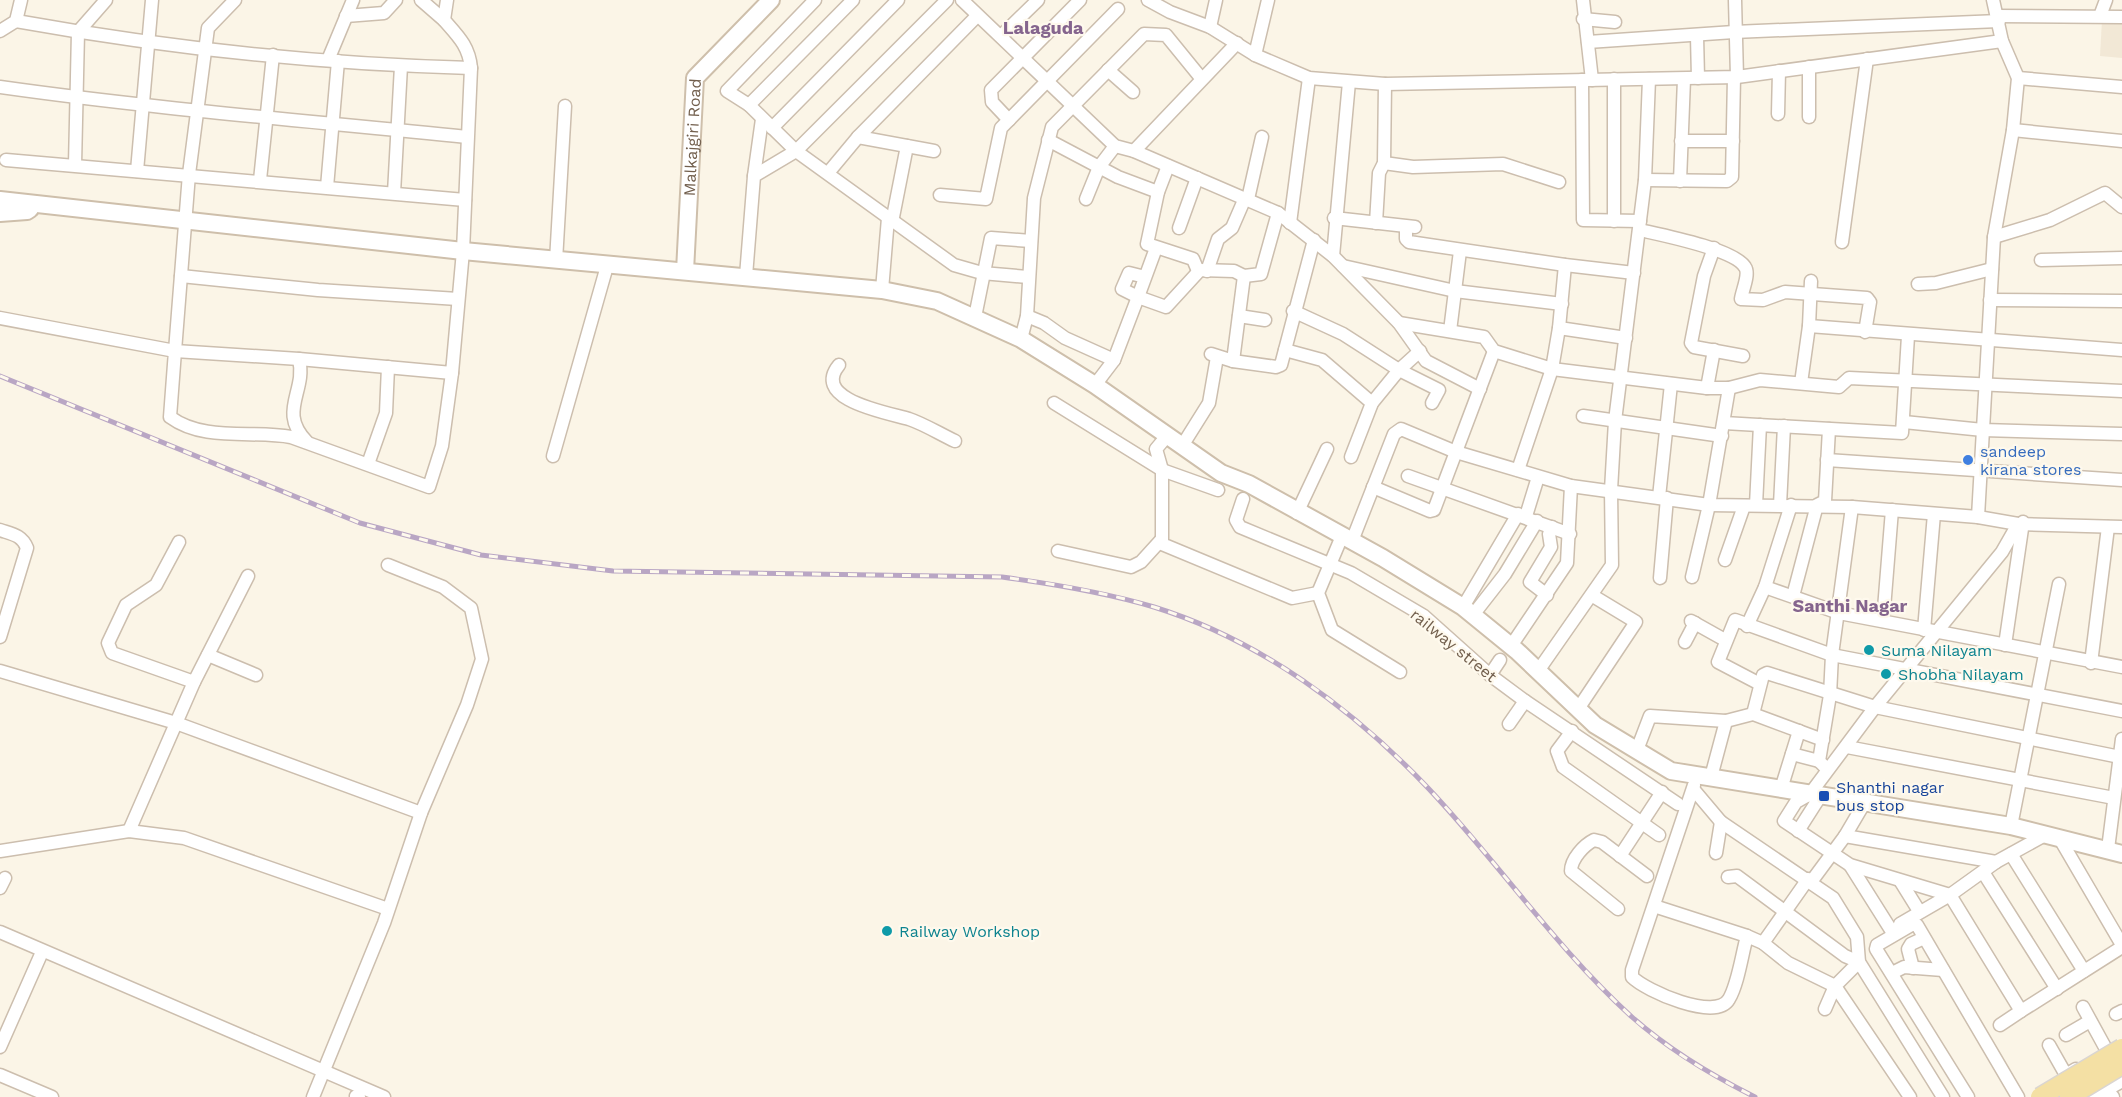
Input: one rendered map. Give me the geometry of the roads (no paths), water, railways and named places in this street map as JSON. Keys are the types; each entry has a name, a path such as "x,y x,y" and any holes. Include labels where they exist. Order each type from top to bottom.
{"main road":[{"name":"Malkajgiri Road","path":"685,271 695,78 766,2"},
{"path":"33,206 27,211 0,212 0,202 26,202 33,206 556,261 746,276 882,290 937,301 1021,339 1095,385 1221,472 1249,484 1347,539 1468,611 1511,646 1595,725 1671,771 1694,782 1712,777 1865,802 2011,826 2115,851"},
{"path":"2040,1097 2114,1048"},
{"path":"2069,1097 2122,1065"}],"street":[{"path":"16,21 21,0"},
{"path":"75,165 78,32 106,0"},
{"path":"137,171 152,0"},
{"path":"235,0 208,28 184,221 170,417 177,423 194,430 268,433 291,437 429,487 442,447 452,373 463,251 471,68 470,53 465,43 422,0"},
{"path":"327,187 334,122 333,61 346,15 353,0"},
{"path":"346,15 384,13 396,0"},
{"path":"444,20 447,0"},
{"path":"815,0 727,91 749,105 796,151 954,265 982,273 1028,277"},
{"path":"749,105 853,0"},
{"path":"772,128 898,0"},
{"path":"754,176 796,151 947,0"},
{"path":"962,0 1115,146 1134,151 1278,213 1333,256 1399,323 1426,361 1480,389"},
{"path":"1001,36 1038,0"},
{"path":"1010,120 992,102 989,94 1080,0"},
{"path":"1148,0 1171,6 1255,55 1309,78 1385,84 1736,77 2002,41"},
{"path":"1210,27 1216,0"},
{"path":"1255,55 1268,0"},
{"path":"1583,0 1583,19 1588,42 1583,220 1614,221 1640,226 1714,248 1746,267 1741,299 1763,300 1785,292 1811,287 1868,298 1870,302 1865,332"},
{"path":"1645,180 1729,181 1734,172 1735,0"},
{"path":"1978,517 1994,237 2013,130 2018,78 2002,41 1994,0"},
{"path":"2100,16 2106,0"},
{"path":"940,195 986,199 1001,128 1118,9"},
{"path":"828,173 858,137 977,15"},
{"path":"1588,42 1998,18 2122,17"},
{"path":"1583,19 1615,22"},
{"path":"0,31 16,21 148,43 333,61 471,68"},
{"path":"1021,339 1027,316 1034,198 1052,127 1072,104 1144,34 1166,35 1201,78"},
{"path":"1697,36 1698,78"},
{"path":"1134,151 1201,78 1237,43"},
{"path":"260,180 273,55"},
{"path":"1842,242 1867,59"},
{"path":"394,193 401,66"},
{"path":"1809,67 1809,117"},
{"path":"1108,70 1132,92"},
{"path":"1778,114 1779,71"},
{"path":"1290,223 1309,78"},
{"path":"2018,78 2122,87"},
{"path":"1614,79 1614,221"},
{"path":"1538,671 1593,596 1612,565 1611,490 1615,421 1645,180 1649,79"},
{"path":"1680,181 1684,79"},
{"path":"1333,256 1334,218 1349,82"},
{"path":"1376,224 1379,173 1384,163 1385,84"},
{"path":"0,87 141,106 334,122 467,137"},
{"path":"556,261 565,106"},
{"path":"746,276 754,176 762,119"},
{"path":"2013,130 2122,141"},
{"path":"858,137 934,151"},
{"path":"1146,277 1133,273 1126,275 1123,290 1166,307 1203,271 1218,240 1232,228 1246,198 1262,137"},
{"path":"1048,140 1099,167 1158,192"},
{"path":"1681,141 1733,141"},
{"path":"882,290 890,220 907,146"},
{"path":"1086,199 1099,167 1115,146"},
{"path":"6,160 260,180 465,200"},
{"path":"1384,163 1413,167 1503,164 1559,182"},
{"path":"1168,165 1158,192 1146,242 1156,248 1193,259 1203,271"},
{"path":"1179,228 1197,178"},
{"path":"1994,237 2050,220 2105,193 2122,207"},
{"path":"1203,271 1234,271 1244,276 1258,276 1262,272 1278,213"},
{"path":"1334,218 1411,227 1406,241 1460,251 1634,273"},
{"path":"975,317 982,273 992,237 1031,241"},
{"path":"1182,446 1209,403 1214,356 1276,367 1282,362 1293,311 1314,240"},
{"path":"1095,385 1113,360 1156,248"},
{"path":"1714,248 1704,276 1691,343 1694,347 1743,356"},
{"path":"1450,331 1460,251"},
{"path":"2041,260 2122,258"},
{"path":"1518,470 1552,369 1562,304 1565,265"},
{"path":"553,456 607,266"},
{"path":"1343,267 1455,291 1562,304"},
{"path":"1918,284 1992,269"},
{"path":"181,276 318,290 458,299"},
{"path":"1233,361 1244,276"},
{"path":"1801,383 1809,326 1811,287"},
{"path":"1990,300 2122,301"},
{"path":"1293,311 1343,334 1399,370 1438,390 1432,403"},
{"path":"1027,316 1044,323 1065,338 1113,360"},
{"path":"1239,316 1265,320"},
{"path":"0,318 175,351 299,358 452,373"},
{"path":"1399,323 1484,337 1494,351 1552,369 1707,388 1729,388 1760,380 1839,387 1849,378 2122,391"},
{"path":"1809,326 1908,336 2122,350"},
{"path":"1559,328 1626,338"},
{"path":"1724,423 1902,433 1908,336"},
{"path":"1285,350 1322,360 1372,404"},
{"path":"1707,388 1714,350"},
{"path":"1351,457 1372,404 1399,370 1420,351"},
{"path":"1373,487 1431,511 1435,508 1494,351"},
{"path":"299,358 302,370 300,385 293,401 295,418 299,433 310,445"},
{"path":"839,365 833,373 832,381 836,389 860,406 912,420 955,441"},
{"path":"368,464 386,413 388,367"},
{"path":"1660,578 1666,427 1671,384"},
{"path":"1692,577 1709,505 1729,388"},
{"path":"1054,403 1162,470 1218,490"},
{"path":"1583,416 1722,436"},
{"path":"1904,422 1983,430 2122,434"},
{"path":"1725,560 1750,506 1760,425"},
{"path":"1748,626 1765,587 1786,505 1784,426"},
{"path":"1400,672 1332,630 1318,593 1329,564 1347,539 1373,487 1398,429 1456,452 1571,486 1709,505 1816,505 1978,517 2021,523 2122,527"},
{"path":"1816,505 1825,501 1829,429"},
{"path":"1135,453 1156,450 1167,436"},
{"path":"1156,450 1162,470 1161,540 1166,547 1292,598 1318,593"},
{"path":"1297,513 1327,450"},
{"path":"1827,460 2122,480"},
{"path":"1408,476 1570,534"},
{"path":"1468,611 1505,574 1527,517 1538,477"},
{"path":"1511,646 1567,563 1571,486"},
{"name":"railway street","path":"1243,499 1236,520 1240,527 1351,573 1424,616 1490,675 1525,701 1678,804"},
{"path":"1793,596 1816,505"},
{"path":"1798,831 1815,795 1823,765 1823,740 1830,695 1832,655 1852,507"},
{"path":"1882,621 1892,510"},
{"path":"1930,630 1934,514"},
{"path":"1468,611 1527,517"},
{"path":"1823,765 1847,747 1875,707 1908,668 1930,630 2001,552 2021,523"},
{"path":"2005,645 2021,523"},
{"path":"1547,595 1530,582 1551,547 1549,534 1552,527"},
{"path":"2091,663 2108,527"},
{"path":"0,530 19,537 27,548 0,637"},
{"path":"1058,551 1131,567 1141,562 1161,540"},
{"path":"179,542 156,585 126,605 108,642 108,648 112,653 194,682"},
{"path":"313,1097 388,909 421,813 468,705 482,659 471,608 443,587 388,565"},
{"path":"129,831 194,682 248,576"},
{"path":"2011,826 2059,584"},
{"path":"1765,587 1839,612 2044,654 2122,667"},
{"path":"1578,709 1636,622 1593,596"},
{"path":"1760,684 1718,662 1735,620 1832,655 2122,711"},
{"path":"1685,642 1693,622 1725,640"},
{"path":"208,655 256,675"},
{"path":"1490,675 1500,660"},
{"path":"0,671 176,723 421,813"},
{"path":"1753,714 1763,675 1767,673 1830,695 1875,707 2120,757"},
{"path":"1509,724 1525,701"},
{"path":"1637,750 1650,716 1726,721 1753,714 1823,740"},
{"path":"1712,777 1726,721"},
{"path":"1572,731 1557,751 1560,763 1659,835"},
{"path":"1781,789 1800,731"},
{"path":"2115,851 2114,798 2122,739"},
{"path":"1847,747 2114,798"},
{"path":"1792,754 1823,765"},
{"path":"1694,782 1721,822 1833,898 1857,937 1858,956 1942,1097"},
{"path":"1694,782 1632,969 1632,977 1678,1000 1702,1008 1717,1008 1729,1000 1747,936"},
{"path":"1620,856 1662,792"},
{"path":"1815,795 1798,800 1784,819 1798,831 1850,865 1950,895 2021,1011"},
{"path":"1763,943 1784,910 1845,836 1865,802"},
{"path":"1716,853 1721,822"},
{"path":"0,851 129,831 184,838 388,909"},
{"path":"1845,836 1996,862"},
{"path":"1825,1009 1835,986 1858,956 1891,930 1919,911 1950,895 1996,862 2053,837 2122,946 2000,1025"},
{"path":"1618,909 1572,874 1570,867 1587,844 1594,840 1647,876"},
{"path":"2011,854 2084,971"},
{"path":"1850,865 1891,930"},
{"path":"1983,872 2056,989"},
{"path":"1728,877 1737,876 1845,956 1858,956"},
{"path":"1901,882 1919,911"},
{"path":"1654,906 1763,943 1788,963 1835,986 1910,1096"},
{"path":"1968,1097 1876,949 1876,945 1913,924 1917,925 2018,1097"},
{"path":"0,932 378,1096"},
{"path":"1913,968 1908,949 1911,944 1924,938"},
{"path":"0,1047 42,952"},
{"path":"1892,974 1904,967 1943,969"},
{"path":"2083,1007 2090,1021 2114,1048"},
{"path":"2066,1035 2090,1021"},
{"path":"2027,1097 2114,1048 2122,1039"},
{"path":"2049,1045 2066,1075"},
{"path":"2087,1062 2109,1094"},
{"path":"0,1075 30,1093 52,1097"},
{"path":"2094,1097 2109,1094 2122,1080"}],"railway":[{"path":"0,376 360,523 481,555 613,571 1002,577 1116,597 1193,621 1268,658 1303,680 1368,731 1399,759 1454,816 1578,963 1632,1017 1691,1061 1755,1097"}],"place":[{"name":"sandeep kirana stores","path":"1968,460"},
{"name":"Suma Nilayam","path":"1869,650"},
{"name":"Shobha Nilayam","path":"1886,674"},
{"name":"Shanthi nagar bus stop","path":"1824,796"},
{"name":"Railway Workshop","path":"887,931"}],"district":[{"name":"Lalaguda","path":"1043,28"},
{"name":"Santhi Nagar","path":"1850,606"}]}
